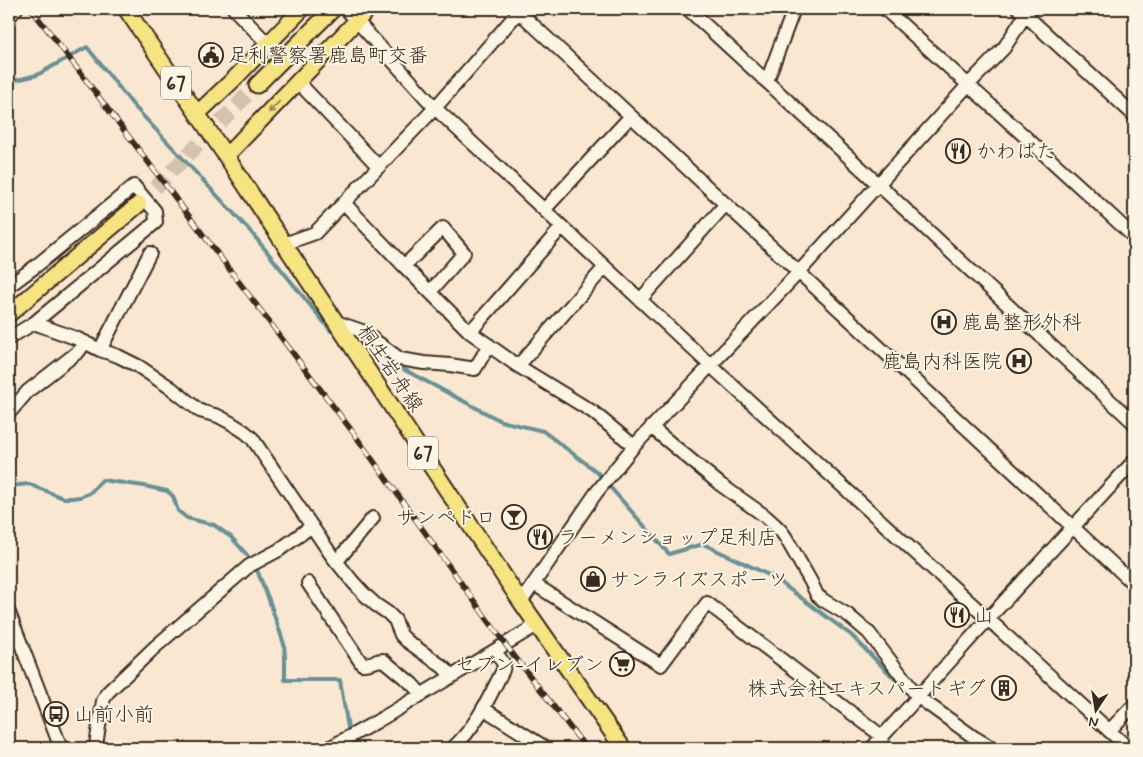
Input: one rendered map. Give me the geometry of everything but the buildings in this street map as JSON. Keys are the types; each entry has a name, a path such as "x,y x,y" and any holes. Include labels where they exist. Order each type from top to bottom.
{"main road":[{"name":"桐生岩舟線","path":"126,9 226,156 521,602 623,748"},
{"path":"197,114 302,9"},
{"path":"257,85 333,9"},
{"path":"226,156 368,9"},
{"path":"9,314 139,204"}],"street":[{"path":"9,17 16,9"},
{"path":"234,9 268,44"},
{"path":"346,9 435,108 710,366 1128,748"},
{"path":"688,9 1134,423"},
{"path":"766,81 794,9"},
{"path":"885,9 1134,238"},
{"path":"284,244 315,233 435,108 519,10 1134,584"},
{"path":"521,602 596,493 634,446 799,272 968,85 1004,48 1025,11 1134,114"},
{"path":"298,82 379,167"},
{"path":"544,210 631,116"},
{"path":"9,286 134,186 155,212 156,222 34,323 9,338"},
{"path":"344,203 470,332 518,366 593,412 634,446"},
{"path":"640,300 726,204"},
{"path":"470,332 562,227"},
{"path":"404,266 443,228 464,253 430,292"},
{"path":"100,350 150,253"},
{"path":"518,366 605,267"},
{"path":"336,322 362,331 400,359 424,363 475,368 488,345"},
{"path":"34,323 85,342 138,366 171,388 200,411 218,416 245,432 252,438 336,561 364,594 395,620 406,641 443,666 452,676"},
{"path":"9,413 28,391 79,351 85,342"},
{"path":"651,427 721,485 765,516 781,531 817,595 848,615 869,632 918,697 992,748"},
{"path":"534,584 661,665 708,603 881,744 918,697 1134,461"},
{"path":"336,561 373,518"},
{"path":"94,748 103,701 107,693 155,647 248,566 279,550 312,526"},
{"path":"308,583 362,664 366,665 377,660 383,660 422,694"},
{"path":"9,613 61,748"},
{"path":"329,748 376,722 537,625"},
{"path":"453,748 461,741 484,709 504,664 494,651"},
{"path":"1109,731 1134,705"},
{"path":"484,709 546,748"}],"waterway":[{"path":"9,82 37,75 87,47 133,105 251,232 331,331 338,333"},
{"path":"352,336 363,339 399,367 501,421 543,431 596,471 669,554 703,544 773,577 851,635 908,692"},
{"path":"9,486 29,484 63,498 80,497 90,493 102,480 167,491 173,496 178,511 187,518 214,525 231,537 248,556"},
{"path":"257,570 284,644 285,680 340,680 349,734"},
{"path":"933,715 950,727"}],"tunnel":[{"path":"139,204 257,85"}],"railway":[{"path":"31,9 352,431 505,644 586,748"}],"place":[{"name":"足利警察署鹿島町交番","path":"211,55"},
{"name":"かわばた","path":"958,151"},
{"name":"鹿島整形外科","path":"944,322"},
{"name":"鹿島内科医院","path":"1019,361"},
{"name":"サンペドロ","path":"514,517"},
{"name":"ラーメンショップ足利店","path":"540,537"},
{"name":"サンライズスポーツ","path":"593,579"},
{"name":"山","path":"957,615"},
{"name":"セブン-イレブン","path":"622,664"},
{"name":"株式会社エキスパートギグ","path":"1004,688"},
{"name":"山前小前","path":"56,714"}]}
